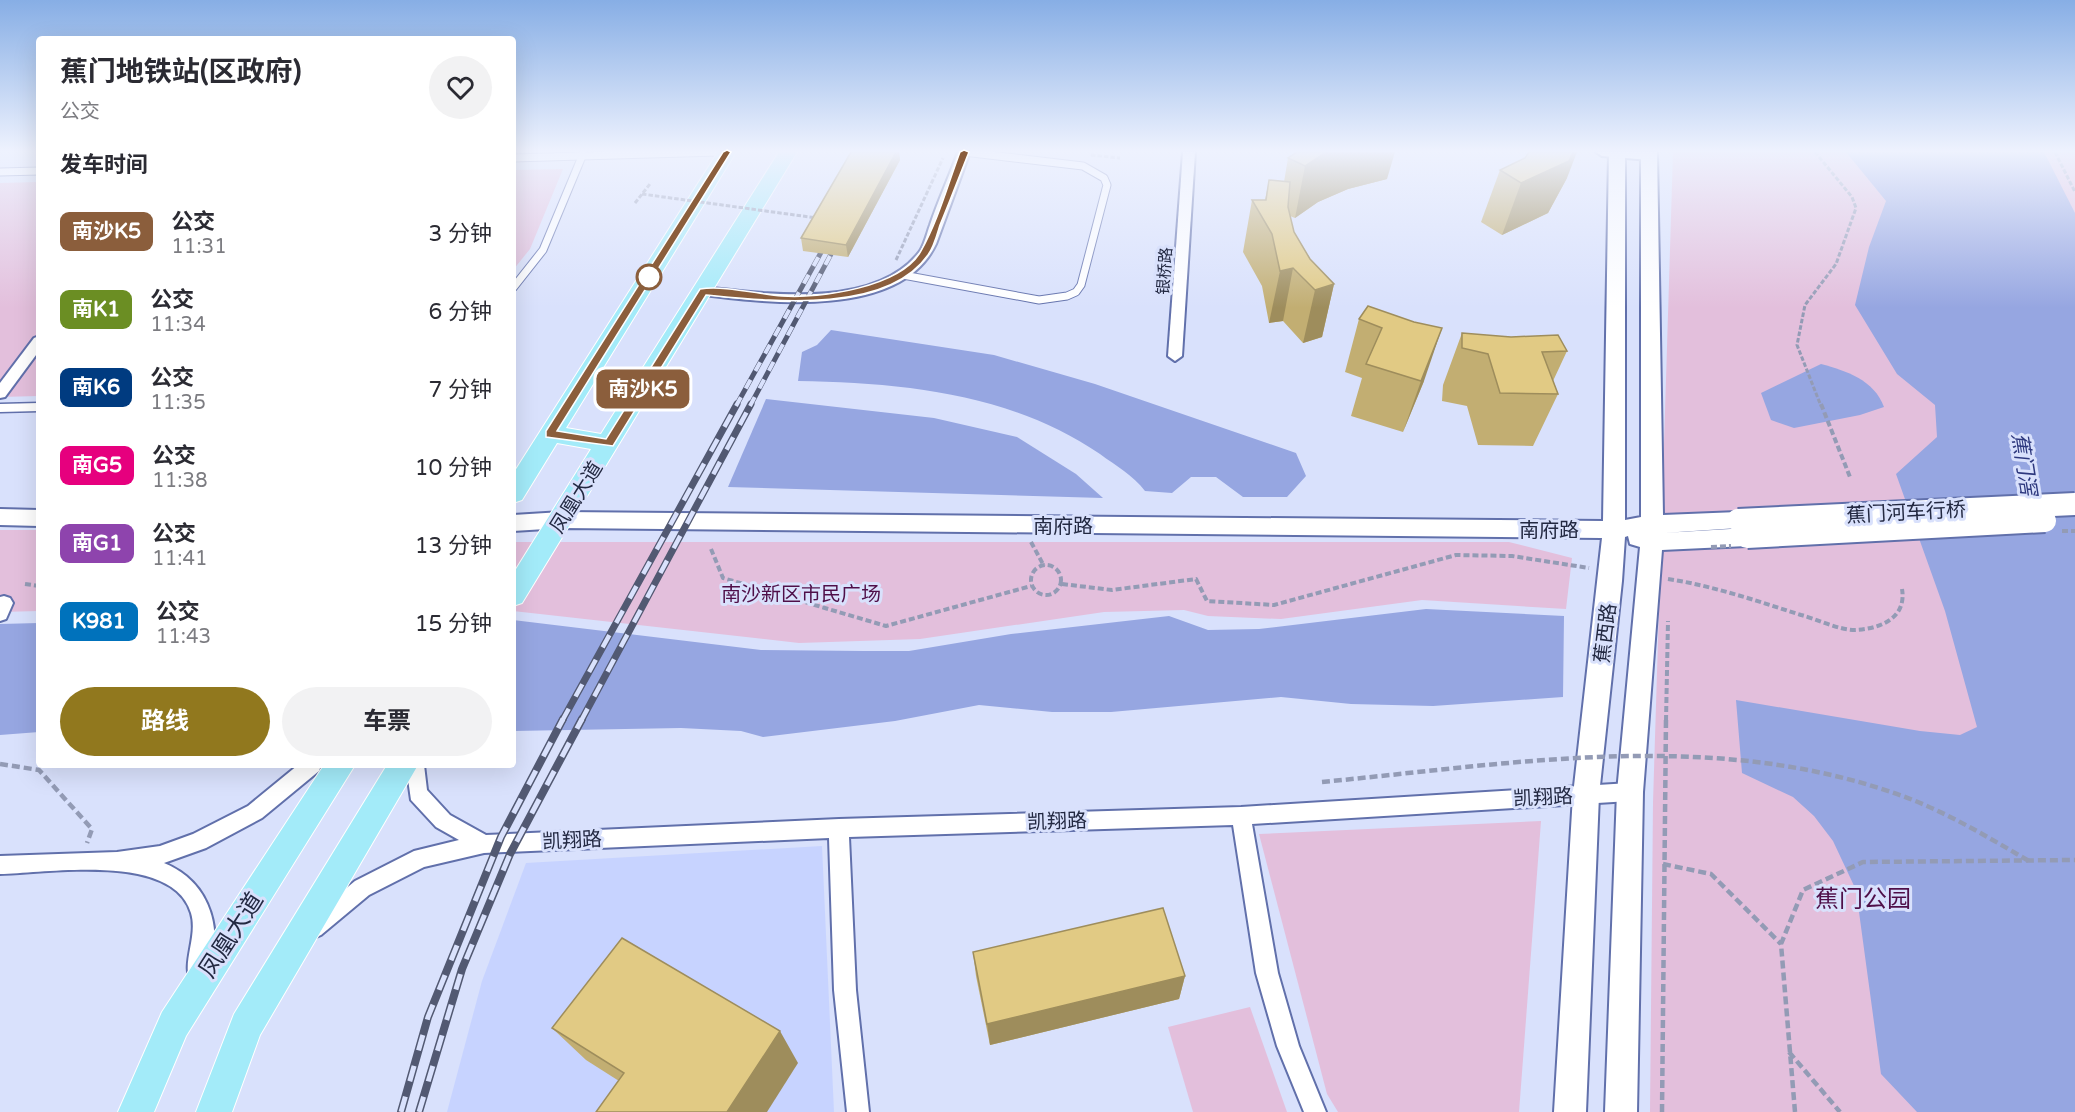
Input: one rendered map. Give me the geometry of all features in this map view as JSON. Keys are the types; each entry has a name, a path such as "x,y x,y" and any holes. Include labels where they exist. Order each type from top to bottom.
{"main road":[{"path":"516,489 694,204"},
{"name":"凤凰大道","path":"516,591 756,204"},
{"path":"550,434 609,444"},
{"name":"凤凰大道","path":"136,1112 174,1024 338,768"},
{"path":"214,1112 246,1026 402,768"}],"street":[{"path":"703,291 785,299 815,299 871,288 903,275 925,254 944,204"},
{"name":"银桥路","path":"1175,356 1185,204"},
{"name":"蕉西路","path":"1570,1112 1586,795 1611,576 1614,530 1612,204"},
{"name":"蕉西路","path":"1621,1112 1630,792 1660,582 1651,533 1649,204"},
{"path":"0,393 36,345"},
{"name":"蕉门河车行桥","path":"1742,529 2075,504"},
{"path":"0,517 36,518"},
{"name":"蕉门河车行桥","path":"1742,529 2075,519"},
{"name":"南府路","path":"516,522 562,520 1614,530 1651,533 1742,529"},
{"path":"0,865 117,861 160,855 199,841 255,812 308,768"},
{"path":"415,768 418,794 442,821 484,844"},
{"name":"凯翔路","path":"297,942 372,883 421,858 484,844 839,828 1241,816 1630,792"},
{"path":"1241,816 1267,973 1288,1046 1315,1112"},
{"path":"839,828 845,990 858,1112"},
{"path":"117,861 141,864 160,870 191,893 203,916 204,936 196,990"}],"lane":[{"path":"516,284 543,250 562,204"},
{"path":"903,275 1039,300 1067,296 1076,292 1081,285 1102,204"},
{"path":"0,408 36,407"}],"path":[{"path":"716,204 822,218"},
{"path":"894,263 922,204"},
{"path":"1850,477 1797,345 1802,314 1814,290 1836,264 1856,208 1855,204"},
{"path":"1031,542 1044,566 1059,571 1062,584"},
{"path":"1700,549 1711,547"},
{"path":"711,549 723,578 886,626 1031,586 1044,593 1055,591 1062,584"},
{"path":"1062,584 1080,589 1133,588 1196,579 1207,601 1274,605 1456,555 1512,556 1611,576"},
{"path":"1031,586 1031,573 1044,566"},
{"path":"1660,582 1705,585 1852,630 1875,627 1898,615 1904,607 1905,597 1902,588"},
{"path":"25,584 36,586"},
{"path":"1662,1112 1663,864 1668,615"},
{"path":"1322,782 1571,759 1659,755 1757,763 1870,785 1943,812 2030,861"},
{"path":"0,764 39,770 92,829 81,862"},
{"path":"1795,1112 1781,944 1803,890 1863,862 2075,860"},
{"path":"1663,864 1711,874 1781,944"},
{"path":"1789,1051 1840,1112"}],"shaded area":[{"path":"822,846 834,1112 447,1112 482,981 526,863"}],"green space":[{"path":"0,204 36,204 36,396 0,397"},
{"path":"516,204 549,204 530,249 516,266"},
{"name":"蕉门公园","path":"1671,204 2075,204 2075,1112 1650,1112 1653,803"},
{"path":"0,530 36,530 36,611 0,612"},
{"name":"南沙新区市民广场","path":"516,542 1509,542 1572,558 1566,609 1422,600 1281,619 1208,616 1184,610 1104,612 920,639 799,643 516,611"},
{"path":"1541,821 1519,1112 1338,1112 1327,1094 1259,834"},
{"path":"1250,1007 1287,1112 1193,1112 1168,1027"}],"water":[{"name":"蕉门滘","path":"1885,204 2070,204 2075,213 2075,1112 1917,1112 1881,1074 1856,890 1833,841 1814,816 1793,797 1742,773 1736,700 1920,731 1960,735 1977,727 1945,611 1896,474 1937,437 1935,405 1897,374 1855,305 1869,247"},
{"path":"831,330 994,355 1095,384 1296,453 1306,476 1287,497 1243,497 1216,477 1191,477 1172,493 1145,491 1124,471 1066,433 1030,417 993,405 955,395 916,389 798,381 802,352 817,345"},
{"path":"1821,364 1850,374 1867,383 1884,407 1860,415 1794,428 1771,420 1761,393"},
{"path":"766,399 934,418 1017,437 1076,474 1103,498 728,487"},
{"path":"1426,609 1564,616 1563,697 1433,706 1351,704 1281,697 1111,712 1052,712 979,705 895,721 763,737 741,731 681,728 516,731 516,620 761,650 909,651 1011,634 1169,616 1208,630 1259,629"},
{"path":"36,623 36,732 0,735 0,624"}],"building":[{"path":"821,204 868,204 846,245 801,238"},
{"path":"1254,204 1288,204 1294,232 1310,259 1334,284 1315,290 1293,268 1280,271 1272,234"},
{"path":"1368,306 1414,322 1442,328 1421,381 1366,364 1382,328 1359,319"},
{"path":"1462,333 1511,337 1558,335 1567,351 1542,352 1558,394 1500,393 1488,354 1462,348"},
{"path":"1163,908 1185,976 987,1024 973,952"},
{"path":"622,938 780,1031 727,1112 596,1112 624,1073 552,1028"}],"railway":[{"path":"736,406 829,238"},
{"path":"750,406 838,241"},
{"path":"562,721 737,404"},
{"path":"581,721 751,404"},
{"path":"401,1112 428,1017 501,837 563,719"},
{"path":"419,1112 462,969 510,854 582,719"}],"bus line":[{"name":"南沙K5","path":"695,204 550,434 609,444 703,291 785,299 815,299 871,288 903,275 925,254 944,204"}]}
